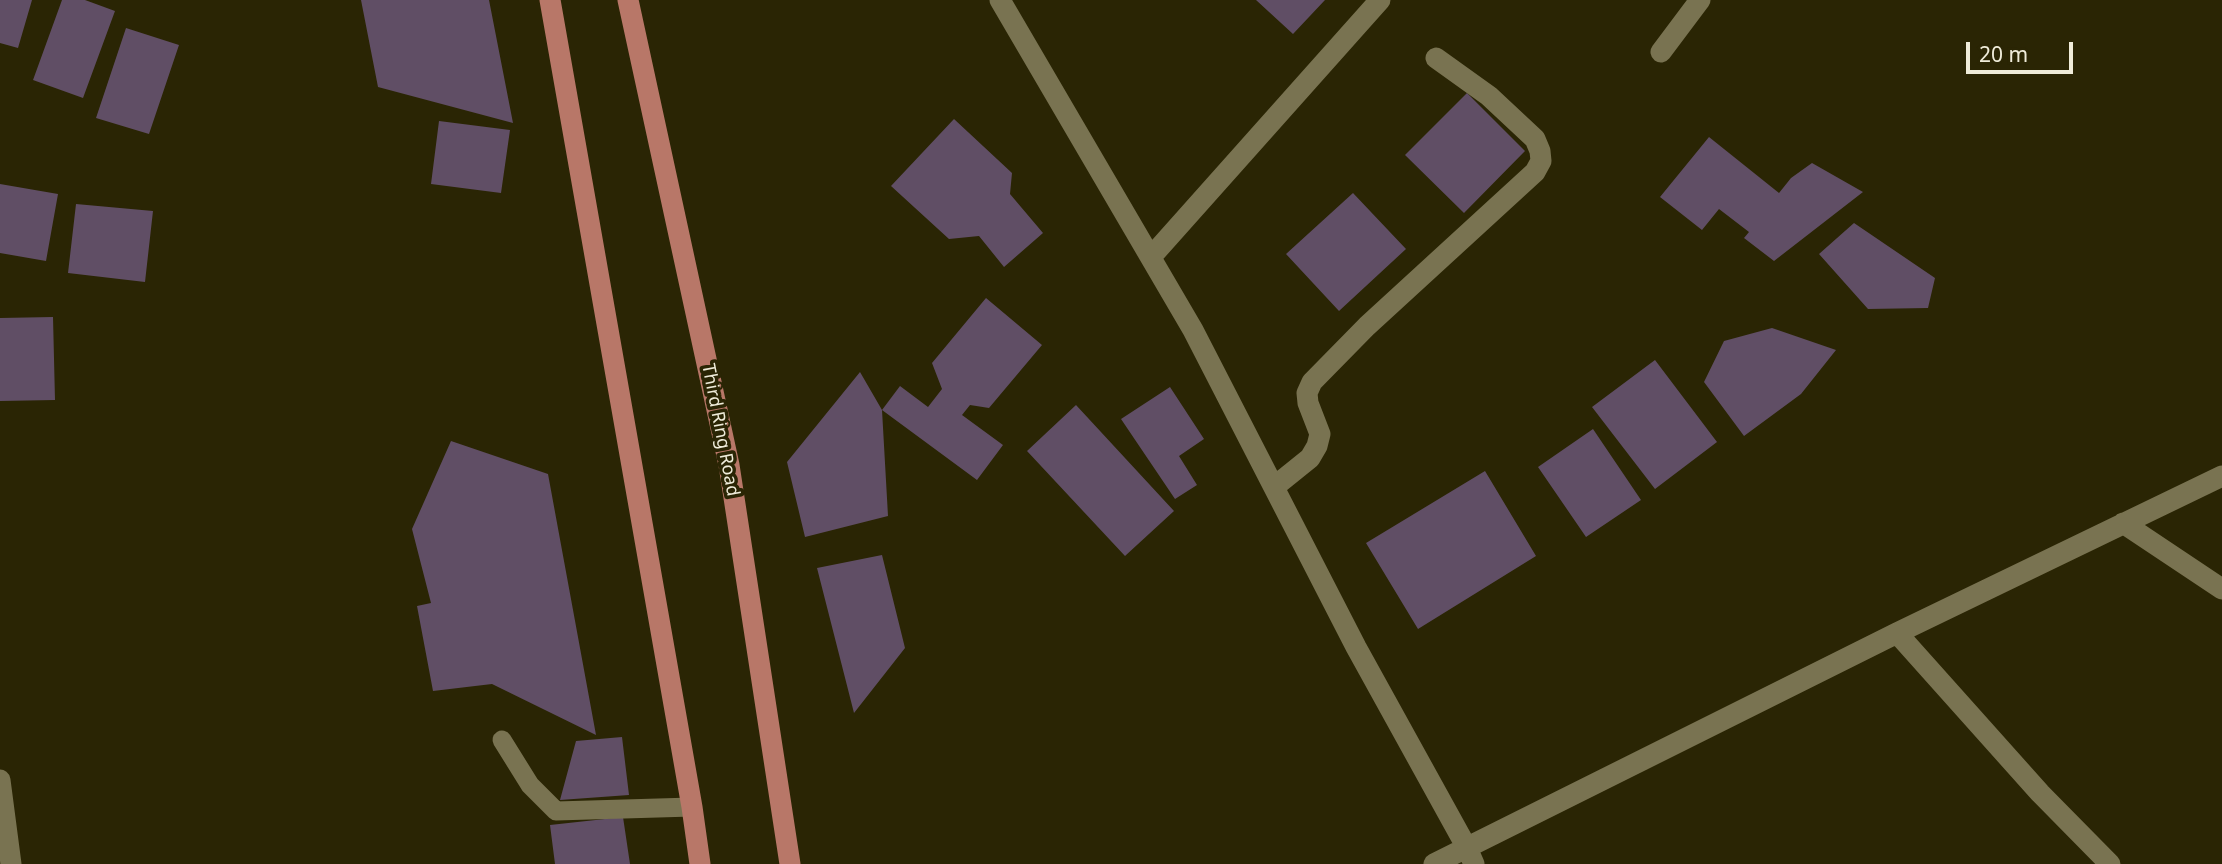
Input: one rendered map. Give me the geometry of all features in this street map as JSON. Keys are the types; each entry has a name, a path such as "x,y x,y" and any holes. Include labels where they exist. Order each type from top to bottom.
{"main road":[{"path":"550,0 700,864"},
{"name":"Third Ring Road","path":"628,0 729,465 790,864"}],"street":[{"path":"1000,0 1193,330 1369,671 1470,856"},
{"path":"1151,257 1380,0"},
{"path":"1661,51 1700,0"},
{"path":"1273,487 1310,458 1317,446 1320,434 1307,393 1312,382 1367,326 1535,172 1541,161 1535,139 1489,96 1436,58"},
{"path":"1434,864 1470,856 1897,634 2222,475"},
{"path":"2123,523 2222,589"},
{"path":"1897,634 2040,793 2110,864"},
{"path":"0,780 11,864"}],"lane":[{"path":"502,740 530,785 556,811 692,807"}],"building":[{"path":"0,0 32,0 18,48 0,43"},
{"path":"62,0 85,0 115,11 83,98 33,80"},
{"path":"361,0 489,0 513,123 378,87"},
{"path":"1256,0 1325,0 1293,34"},
{"path":"126,28 179,45 149,134 96,118"},
{"path":"1467,93 1525,151 1464,213 1405,155"},
{"path":"954,119 1012,173 1010,194 1043,233 1004,267 979,236 949,239 891,186"},
{"path":"439,121 510,130 501,193 431,184"},
{"path":"1709,137 1779,193 1791,178 1812,163 1863,192 1774,261 1744,238 1749,232 1719,209 1702,230 1660,197"},
{"path":"0,184 58,194 46,261 0,253"},
{"path":"1353,193 1406,249 1339,311 1286,254"},
{"path":"76,204 153,211 145,282 68,273"},
{"path":"1854,223 1935,278 1928,308 1868,309 1819,254"},
{"path":"986,298 1042,345 989,408 970,405 962,415 1003,445 977,480 882,410 900,386 928,407 942,389 932,363"},
{"path":"53,317 55,400 0,401 0,318"},
{"path":"1772,328 1836,350 1801,394 1744,436 1704,382 1724,341"},
{"path":"1655,360 1717,442 1655,489 1592,407"},
{"path":"860,372 882,410 888,516 805,537 787,462"},
{"path":"1170,387 1204,439 1179,456 1197,485 1175,499 1121,419"},
{"path":"1076,405 1174,511 1125,556 1027,451"},
{"path":"1593,429 1641,500 1586,537 1538,467"},
{"path":"451,441 548,474 596,735 492,684 433,691 417,606 431,603 412,529"},
{"path":"1485,471 1536,556 1418,629 1366,543"},
{"path":"882,555 905,648 854,713 817,568"},
{"path":"622,737 629,795 560,800 576,741"},
{"path":"623,817 630,864 555,864 550,825"}]}
